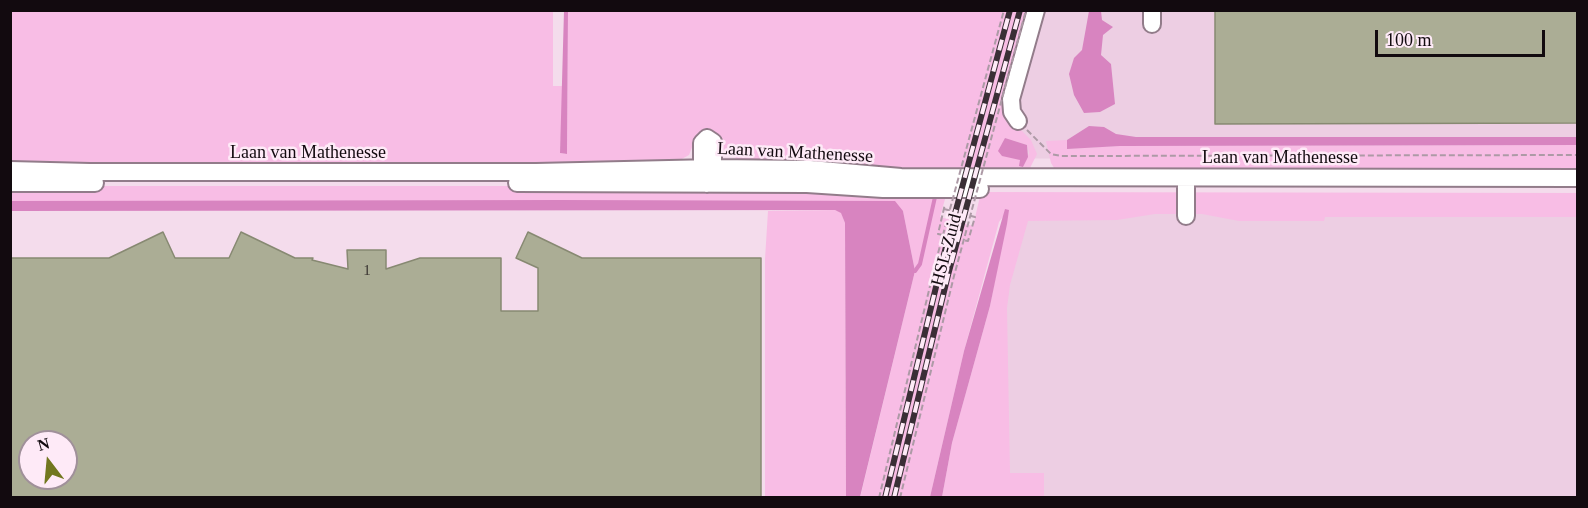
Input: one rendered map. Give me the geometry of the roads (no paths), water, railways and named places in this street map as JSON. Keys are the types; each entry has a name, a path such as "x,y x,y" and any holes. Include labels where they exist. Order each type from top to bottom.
{"street":[{"path":"1018,121 1012,112 1011,99 1036,10"},
{"name":"Laan van Mathenesse","path":"10,170 707,173 810,169 901,177 1578,189"},
{"name":"Laan van Mathenesse","path":"10,183 604,184 707,173 807,184 911,189 1578,178"},
{"path":"1186,183 1186,216"}],"waterway":[{"path":"915,271 920,264 935,197"}],"railway":[{"path":"885,498 943,258 1010,10"},
{"path":"894,498 948,275 1020,10"}]}
